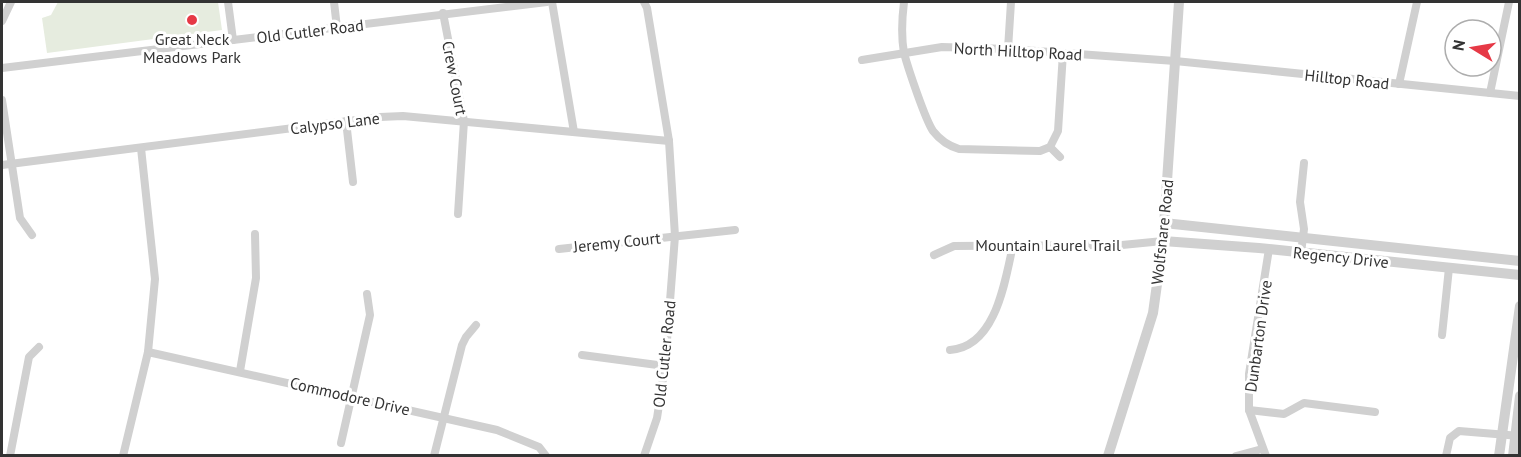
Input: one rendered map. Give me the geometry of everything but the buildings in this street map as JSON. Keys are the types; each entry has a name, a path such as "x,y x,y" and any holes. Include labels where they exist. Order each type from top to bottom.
{"street":[{"path":"2,21 11,2"},
{"path":"228,2 233,40"},
{"path":"334,2 338,28"},
{"name":"Old Cutler Road","path":"2,68 547,2"},
{"path":"552,2 574,132"},
{"name":"Old Cutler Road","path":"644,2 647,8 669,141 675,236 665,366 657,418 644,456"},
{"path":"904,2 902,22 904,53 929,125 950,146 959,149 1009,152 1040,151 1050,147 1058,131 1063,53"},
{"path":"1008,49 1011,2"},
{"name":"Wolfsnare Road","path":"1108,456 1153,313 1163,242 1179,2"},
{"path":"1399,84 1417,2"},
{"path":"1491,93 1509,2"},
{"name":"Crew Court","path":"443,13 464,121 458,214"},
{"name":"North Hilltop Road","path":"862,60 942,47 1008,49 1175,61"},
{"name":"Hilltop Road","path":"1175,61 1520,96"},
{"path":"2,100 6,165 21,218 32,236"},
{"name":"Calypso Lane","path":"6,165 346,121 403,116 669,141"},
{"path":"346,121 353,182"},
{"path":"1050,147 1060,157"},
{"path":"123,456 147,352 155,279 141,148"},
{"path":"1301,253 1303,238 1300,202 1304,163"},
{"name":"Regency Drive","path":"1164,223 1520,261"},
{"name":"Jeremy Court","path":"559,249 735,230"},
{"path":"240,371 256,278 255,234"},
{"name":"Dunbarton Drive","path":"1260,234 1264,249 1249,374 1249,410 1264,452"},
{"name":"Regency Drive","path":"1163,242 1264,249 1520,275"},
{"name":"Mountain Laurel Trail","path":"934,255 954,246 1129,245 1163,242"},
{"path":"950,350 972,344 992,320 1013,245"},
{"path":"1403,263 1405,250"},
{"path":"1442,335 1449,268"},
{"path":"341,443 370,315 367,294"},
{"path":"1513,456 1511,435 1520,306"},
{"path":"434,456 462,345 476,325"},
{"path":"10,456 27,363 32,352 39,347"},
{"name":"Commodore Drive","path":"147,352 497,430 539,447 546,456"},
{"path":"582,355 665,366"},
{"path":"1499,456 1511,435 1520,396"},
{"path":"1249,410 1284,414 1304,403 1375,412"},
{"path":"1446,456 1450,438 1459,431 1511,435"},
{"path":"1236,456 1264,452"}],"shaded area":[{"path":"58,2 218,2 222,30 47,53 42,18 51,15"}],"place":[{"name":"Great Neck Meadows Park","path":"192,20"}]}
